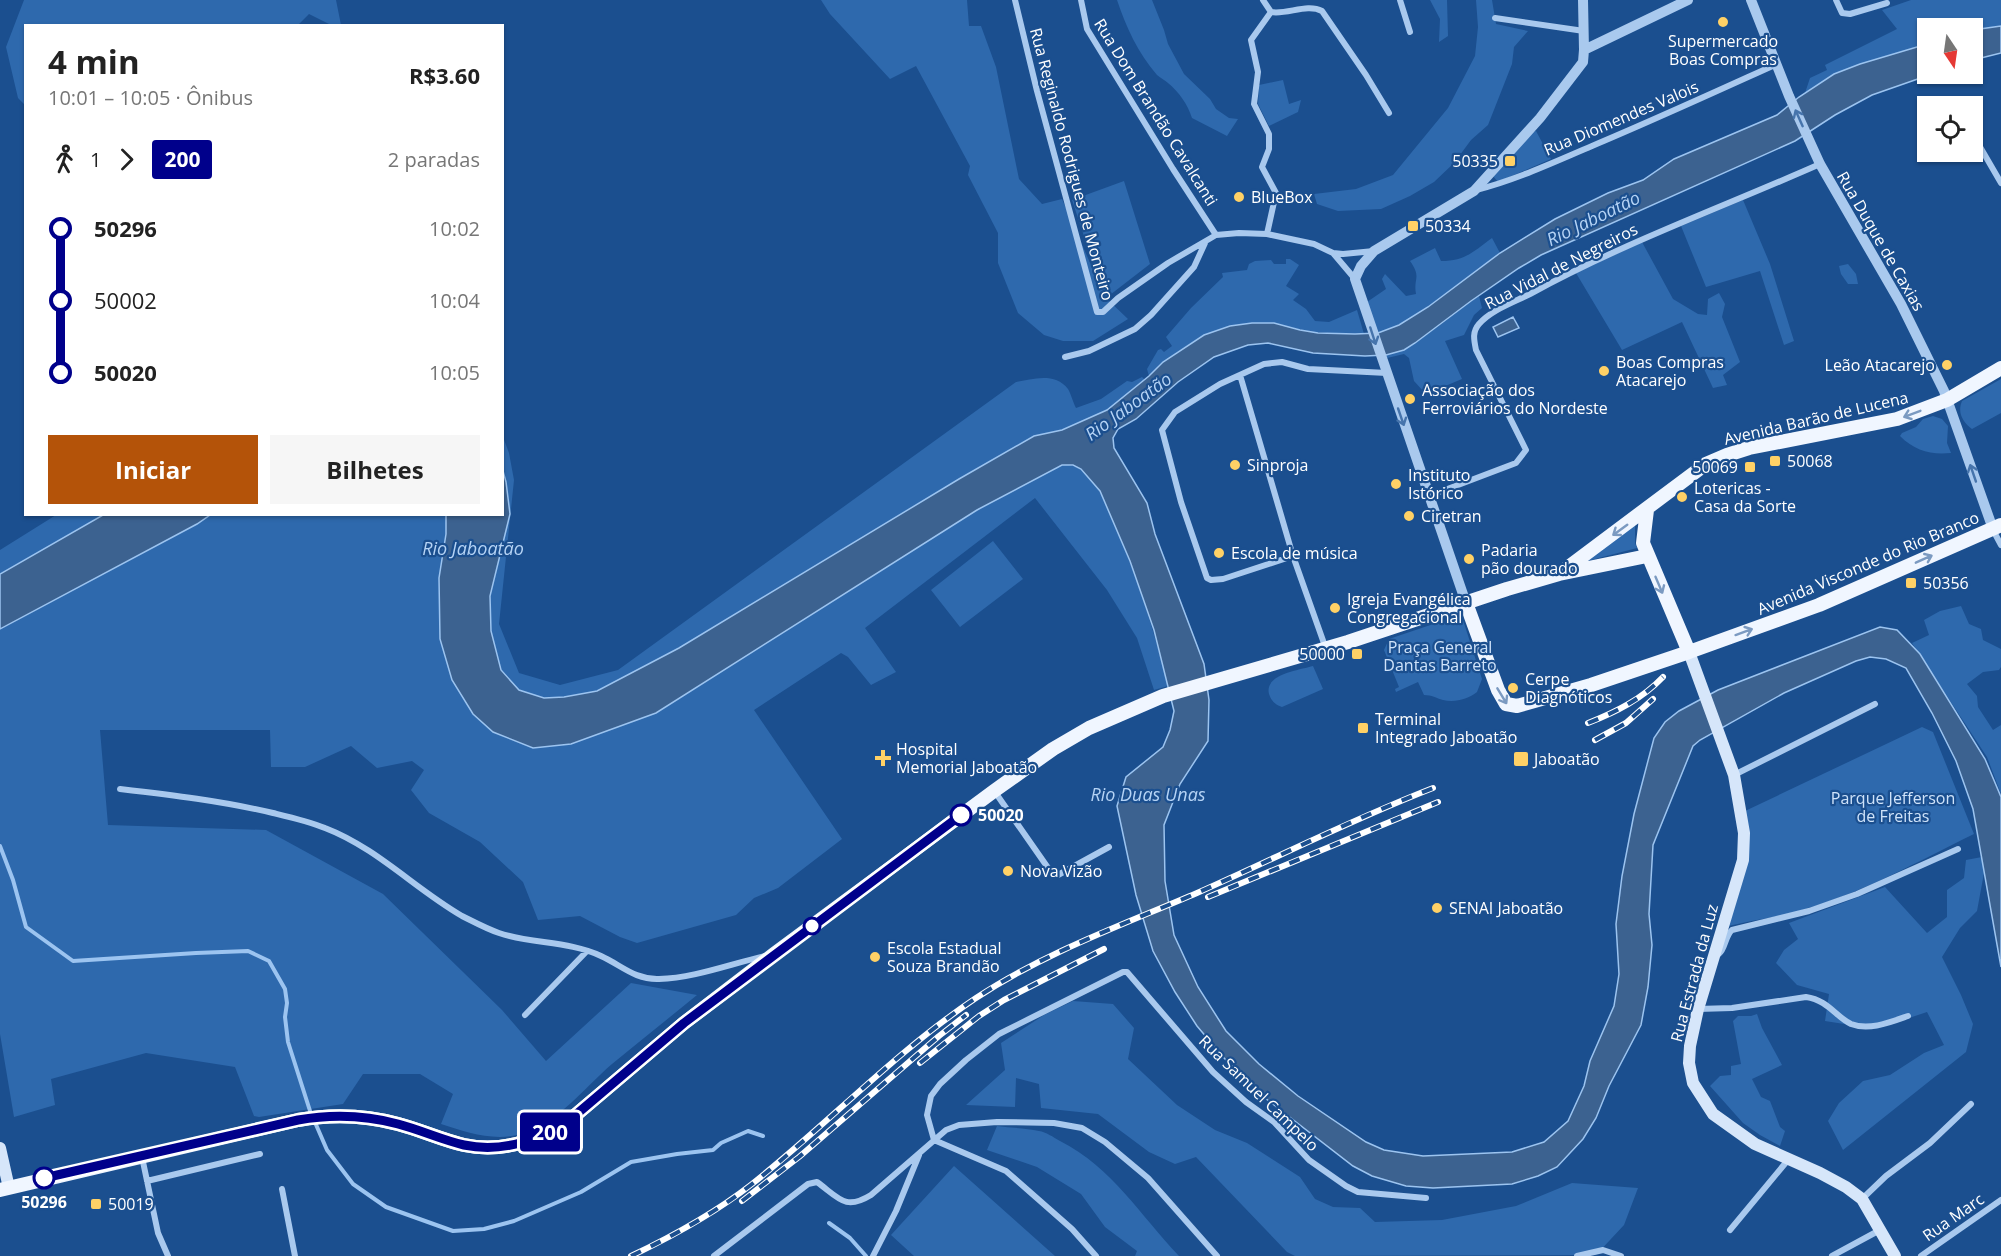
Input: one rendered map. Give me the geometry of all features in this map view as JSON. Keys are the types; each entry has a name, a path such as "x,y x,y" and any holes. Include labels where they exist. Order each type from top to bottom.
{"main road":[{"name":"Avenida Barão de Lucena","path":"1558,574 1647,510 1693,472 1727,455 1749,448 1897,419 1947,400 2001,368"},
{"path":"1647,510 1642,536 1647,555 1689,652"},
{"name":"Avenida Visconde do Rio Branco","path":"1466,603 1498,690 1506,704 1523,705 1689,652 1819,605 1998,526"},
{"name":"Avenida Barão de Lucena","path":"4,1189 304,1119 335,1116 362,1116 384,1120 464,1145 484,1148 515,1145 534,1140 555,1130 572,1118 684,1023 774,954 994,791 1067,740 1109,718 1162,696 1326,649 1558,574 1647,555"},
{"name":"Rua Estrada da Luz","path":"1689,652 1734,775 1743,819 1743,860 1698,1010 1690,1046 1689,1063 1694,1083 1713,1114 1755,1144 1846,1187 1862,1199 1895,1256"},
{"path":"0,1148 4,1189"}],"street":[{"name":"Rua Reginaldo Rodrigues de Monteiro","path":"1015,0 1037,91 1097,312 1103,312 1118,298 1168,263 1206,242"},
{"name":"Rua Dom Brandão Cavalcanti","path":"1081,0 1083,17 1093,39 1216,235"},
{"path":"1400,0 1410,33"},
{"path":"1355,279 1361,266 1374,251 1474,191 1540,118 1582,62 1584,50 1583,0"},
{"path":"1584,50 1688,0"},
{"name":"Rua Duque de Caxias","path":"1751,0 1789,96 1820,164 1901,304 1947,400"},
{"path":"1836,0 1842,13 1850,15 1887,3"},
{"path":"1263,1 1271,12 1279,14 1316,8 1322,11 1389,113"},
{"path":"1267,234 1276,193 1262,167 1269,148 1269,134 1254,104 1258,72 1251,40 1271,12"},
{"path":"1495,18 1584,31"},
{"name":"Rua Diomendes Valois","path":"1474,191 1500,184 1549,165 1777,64"},
{"path":"1983,152 2001,183"},
{"name":"Rua Vidal de Negreiros","path":"1428,497 1516,463 1526,450 1476,350 1474,331 1484,319 1560,278 1631,244 1820,164"},
{"path":"1065,357 1089,351 1135,329 1151,315 1194,267 1206,242 1216,235 1267,234 1314,244 1333,253 1374,251"},
{"path":"1333,253 1355,279 1466,603"},
{"path":"1293,556 1223,579 1211,580 1204,573 1181,502 1162,430 1175,412 1220,384 1264,364 1282,362 1319,370 1387,373"},
{"path":"1240,375 1293,556 1326,649"},
{"path":"1947,400 1998,526 2001,545"},
{"path":"1734,775 1875,704"},
{"path":"120,789 226,803 324,827 378,856 440,901 478,924 499,933 553,942 600,955 638,977 658,979 692,974 774,954"},
{"path":"994,791 1053,875 1058,875 1109,847"},
{"path":"1715,956 1720,954 1732,930 1809,912 1958,849"},
{"path":"525,1015 586,951"},
{"name":"Rua Samuel Campelo","path":"934,1140 927,1114 931,1096 940,1084 966,1060 999,1034 1125,971 1134,978 1154,1005 1213,1072 1246,1102 1274,1122 1309,1160 1358,1192 1426,1198"},
{"path":"1698,1010 1732,1008 1806,997 1818,1000 1854,1024 1882,1024 1908,1016"},
{"path":"1862,1199 1886,1176 1930,1143 1971,1104"},
{"path":"714,1256 808,1184 817,1182 846,1202 860,1202 872,1195 952,1127 976,1123 1054,1123 1082,1128 1105,1142 1148,1178 1217,1256"},
{"path":"934,1140 1006,1171 1072,1229 1096,1256"},
{"path":"873,1256 921,1151"},
{"path":"147,1181 260,1154"},
{"path":"142,1157 158,1233 168,1256"},
{"path":"1730,1230 1788,1160"},
{"path":"282,1189 295,1256"},
{"name":"Rua Marc","path":"1921,1256 2001,1200"},
{"path":"1832,1256 1880,1230"},
{"path":"1577,1256 1602,1250 1620,1256"}],"green space":[{"path":"24,0 336,0 341,24 329,24 309,14 299,24 24,24 24,104 18,98 6,47"},
{"path":"821,0 967,0 969,26 981,26 996,67 1019,179 1042,204 1062,199 1102,290 1072,200 1124,181 1150,264 1106,298 1128,319 1093,341 1063,341 1044,335 1018,313 998,263 998,233 968,175 970,166 916,66 890,79 830,14"},
{"path":"1117,0 1152,0 1168,44 1184,74 1210,99 1216,109 1229,118 1238,119 1227,136 1192,118 1179,95 1157,75 1133,39"},
{"path":"1430,0 1447,0 1448,36 1439,42 1440,19"},
{"path":"1476,0 1492,0 1496,24 1528,31 1514,47 1512,64 1488,125 1471,140 1454,163 1434,182 1410,196 1381,209 1338,211 1317,204 1314,194 1356,189 1393,175 1448,108 1475,56 1478,27"},
{"path":"1911,0 2001,0 2001,26 1983,29 1983,18 1917,18 1917,47 1834,74 1805,93 1810,78 1827,70 1825,65 1897,29 1882,10"},
{"path":"1283,80 1289,104 1301,100 1298,112 1269,126 1258,104 1259,85"},
{"path":"1536,131 1551,159 1498,182 1493,176 1529,133"},
{"path":"1743,200 1770,264 1794,341 1784,345 1760,271 1706,287 1681,226"},
{"path":"1492,238 1500,253 1426,309 1378,333 1367,302 1386,289 1382,279 1385,274 1406,296 1416,294 1416,275 1410,261 1435,248 1441,261 1449,261 1468,255"},
{"path":"1642,242 1673,299 1698,314 1707,315 1708,299 1719,293 1725,304 1722,317 1740,362 1723,375 1727,385 1713,388 1682,322 1622,350 1576,273"},
{"path":"1286,259 1299,265 1286,286 1299,294 1293,300 1306,309 1315,321 1329,322 1357,310 1364,334 1309,332 1274,323 1230,326 1204,335 1177,352 1149,376 1147,369 1158,350 1161,349 1164,352 1172,346 1166,337 1191,308 1223,277 1222,273 1247,270 1249,264 1255,261 1271,260 1274,264 1286,264"},
{"path":"1848,264 1856,274 1858,284 1848,284 1841,274 1839,266"},
{"path":"1479,296 1482,308 1474,315 1464,335 1445,341 1462,379 1424,392 1414,381 1409,358 1404,354 1387,358 1386,355 1423,337"},
{"path":"1142,377 1145,380 1107,410 1062,430 1034,436 679,648 598,691 544,698 519,690 501,670 491,631 490,596 510,514 504,475 504,440 514,480 499,624 519,673 560,685 618,670 1016,382 1036,378 1057,380 1068,389 1076,408 1101,399 1127,381 1132,382"},
{"path":"2001,379 2001,413 1972,429 1962,417 1960,409 1962,401"},
{"path":"1933,416 1942,419 1948,426 1947,443 1951,453 1924,451 1911,445 1900,436 1916,427 1923,419"},
{"path":"1062,465 1074,466 1084,472 1094,482 1105,502 1138,583 1168,686 1154,690 1137,638 1107,590 1035,498 865,628 896,672 871,685 848,657 841,653 754,710 842,839 778,888 754,898 736,915 637,943 620,937 580,916 538,920 523,882 480,842 429,813 411,790 424,770 412,761 377,768 351,746 305,767 271,767 270,730 100,730 108,825 266,830 383,894 502,1010 546,1061 631,983 697,995 612,1064 570,1104 547,1122 521,1134 501,1137 480,1135 441,1124 453,1094 420,1074 363,1074 343,1104 259,1117 254,1116 235,1067 146,1053 51,1079 55,1105 14,1117 0,1034 0,629 209,516 446,516 446,534 473,713 656,713 977,510"},
{"path":"54,516 101,516 0,574 0,550"},
{"path":"1635,524 1637,548 1576,564"},
{"path":"993,541 1023,579 960,627 931,590"},
{"path":"1961,606 1969,624 1981,629 1983,640 2001,649 1999,670 1983,672 1967,684 1977,696 1978,707 1993,730 2001,725 2001,794 1987,757 1912,643 1929,635 1924,620 1940,611"},
{"name":"Praça General Dantas Barreto","path":"1457,616 1463,620 1482,679 1477,692 1461,700 1448,701 1424,695 1418,682 1396,692 1395,689 1399,687 1384,650 1389,639"},
{"path":"1313,666 1323,689 1282,707 1272,701 1269,687 1277,677"},
{"name":"Parque Jefferson de Freitas","path":"1922,727 1933,732 1974,834 1849,894 1786,914 1728,926 1745,811"},
{"path":"1982,857 1984,873 1977,911 1960,928 1942,957 1973,1024 1966,1052 1843,1150 1828,1121 1839,1103 1863,1081 1890,1075 1924,1053 1944,1045 1927,1012 1876,1029 1825,1021 1829,994 1797,985 1776,963 1784,950 1798,939 1789,923 1885,887 1927,933 1947,917 1947,890 1964,878 1966,860"},
{"path":"1073,1001 1113,1004 1134,1028 1128,1059 1177,1105 1215,1130 1247,1143 1300,1177 1315,1199 1333,1207 1360,1208 1375,1222 1442,1220 1516,1206 1572,1183 1638,1188 1624,1225 1596,1255 1295,1256 1287,1252 1196,1157 1175,1164 1149,1152 1098,1114 1041,1108 1039,1084 1016,1078 1015,1107 966,1105 1005,1070 1001,1043 1044,1015"},
{"path":"1757,1014 1782,1065 1752,1079 1761,1097 1770,1101 1780,1127 1785,1131 1780,1146 1743,1123 1710,1086 1720,1076 1731,1075 1731,1066 1741,1064 1733,1021 1738,1016"},
{"path":"997,1126 1042,1132 1079,1152 1110,1178 1179,1256 1135,1256 1137,1251 1105,1227 1081,1194 1037,1167 987,1150"},
{"path":"954,1166 1055,1256 914,1256 891,1235"}],"water":[{"path":"2001,26 2001,53 1983,58 1983,29"},
{"path":"1917,47 1917,79 1872,95 1835,115 1795,141 1541,255 1471,301 1404,350 1386,355 1365,356 1313,353 1268,343 1248,345 1214,357 1178,382 1136,419 1118,429 1113,438 1114,448 1147,503 1155,534 1204,664 1209,700 1208,741 1180,784 1164,825 1165,881 1174,935 1198,987 1226,1031 1259,1064 1298,1096 1366,1142 1384,1150 1423,1156 1512,1152 1544,1142 1568,1121 1584,1086 1590,1061 1614,1006 1619,974 1616,924 1622,876 1634,814 1654,738 1665,722 1679,711 1718,690 1880,627 1897,630 1920,654 1985,759 2001,797 2001,967 1973,809 1956,761 1906,668 1886,659 1870,657 1856,661 1784,693 1693,746 1653,845 1649,914 1652,945 1641,1025 1609,1086 1596,1118 1583,1139 1557,1167 1538,1176 1512,1184 1433,1188 1406,1186 1372,1176 1353,1166 1265,1098 1224,1058 1197,1026 1153,951 1136,895 1117,806 1126,777 1163,747 1174,711 1154,630 1130,561 1100,491 1081,469 1073,465 1062,465 977,510 656,713 571,744 533,748 493,732 473,714 452,680 440,639 439,578 446,534 446,516 504,516 504,475 510,514 490,596 491,631 501,670 519,690 544,698 597,691 679,648 1034,436 1062,430 1107,410 1163,362 1204,335 1230,326 1252,323 1274,323 1318,333 1355,334 1378,333 1399,325 1428,307 1500,253 1555,219 1608,193 1643,180 1674,159 1777,115 1834,74"},
{"path":"1513,317 1519,328 1498,337 1493,327"},
{"path":"101,516 209,516 0,629 0,574"}],"waterway":[{"path":"0,846 13,880 26,927 73,961 248,951 269,961 285,989 288,1042 311,1114"},
{"path":"314,1120 327,1150 353,1184 386,1207 453,1231 484,1229 514,1221 581,1192 631,1162 713,1150 721,1143 748,1131 763,1136"},
{"path":"829,1223 850,1238 866,1256"}],"railway":[{"path":"1588,723 1628,704 1663,677"},
{"path":"1595,740 1626,723 1653,699"},
{"path":"631,1256 693,1223 738,1195 918,1041 946,1019 1002,982 1056,953 1433,788"},
{"path":"1208,897 1438,802"},
{"path":"920,1063 979,1016 1004,1000 1104,949"},
{"path":"742,1201 799,1157 966,1015"}],"bus line":[{"name":"200","path":"44,1178 298,1120 335,1116 362,1116 384,1120 464,1145 484,1148 515,1145 534,1140 555,1130 572,1118 684,1023 961,815"}],"place":[{"name":"Supermercado Boas Compras","path":"1723,22"},
{"name":"50335","path":"1510,161"},
{"name":"BlueBox","path":"1239,197"},
{"name":"50334","path":"1413,226"},
{"name":"Leão Atacarejo","path":"1947,365"},
{"name":"Boas Compras Atacarejo","path":"1604,371"},
{"name":"Associação dos Ferroviários do Nordeste","path":"1410,399"},
{"name":"50068","path":"1775,461"},
{"name":"Sinproja","path":"1235,465"},
{"name":"50069","path":"1750,467"},
{"name":"Instituto Istórico","path":"1396,484"},
{"name":"Lotericas - Casa da Sorte","path":"1682,497"},
{"name":"Ciretran","path":"1409,516"},
{"name":"Escola de música","path":"1219,553"},
{"name":"Padaria pão dourado","path":"1469,559"},
{"name":"50356","path":"1911,583"},
{"name":"Igreja Evangélica Congregacional","path":"1335,608"},
{"name":"50000","path":"1357,654"},
{"name":"Cerpe Diagnóticos","path":"1513,688"},
{"name":"Terminal Integrado Jaboatão","path":"1363,728"},
{"name":"Hospital Memorial Jaboatão","path":"883,758"},
{"name":"Jaboatão","path":"1521,759"},
{"name":"50020","path":"961,815"},
{"name":"Nova Vizão","path":"1008,871"},
{"name":"SENAI Jaboatão","path":"1437,908"},
{"name":"Escola Estadual Souza Brandão","path":"875,957"},
{"name":"50296","path":"44,1178"},
{"name":"50019","path":"96,1204"}],"water label":[{"name":"Rio Jaboatão","path":"1593,218"},
{"name":"Rio Jaboatão","path":"1128,406"},
{"name":"Rio Jaboatão","path":"473,548"},
{"name":"Rio Duas Unas","path":"1148,794"}]}
